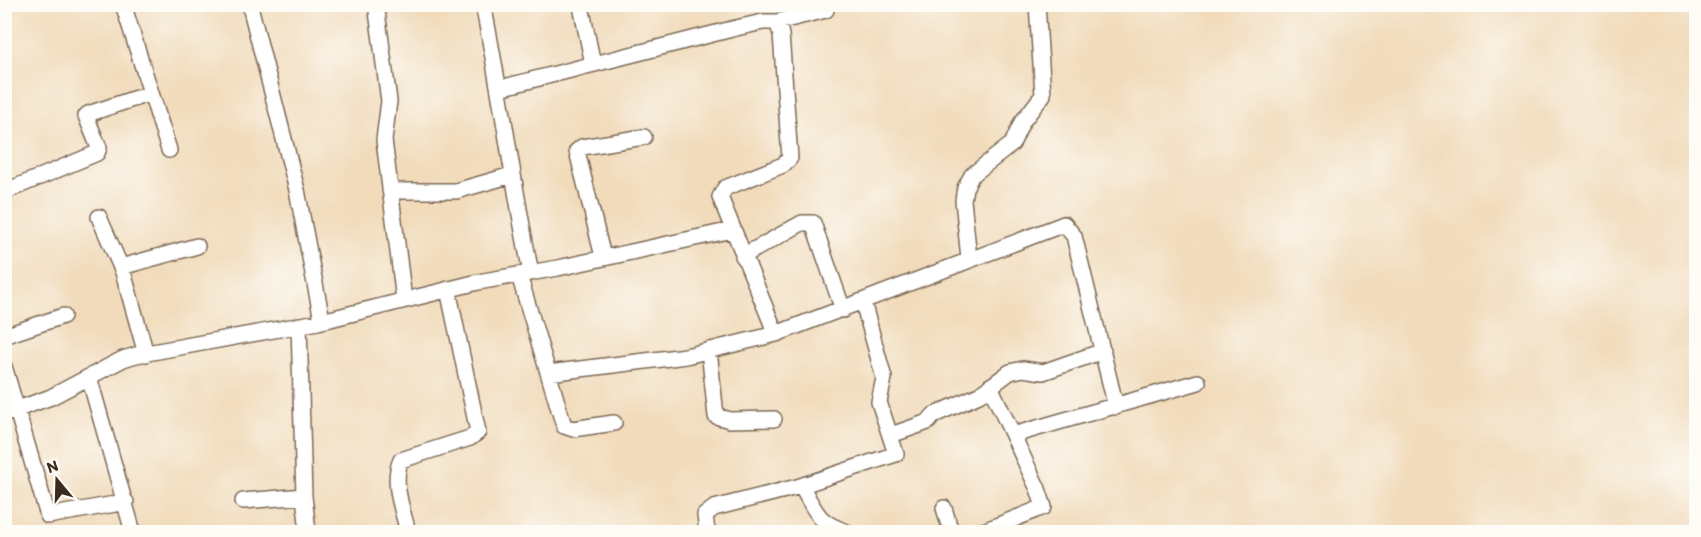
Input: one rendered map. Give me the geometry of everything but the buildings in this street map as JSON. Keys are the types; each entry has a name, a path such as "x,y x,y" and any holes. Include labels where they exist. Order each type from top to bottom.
{"street":[{"path":"123,4 169,150"},
{"path":"375,4 389,102 384,140 404,300"},
{"path":"483,4 500,88 525,274 548,373 564,426 573,429 614,423"},
{"path":"969,259 963,200 965,188 972,175 1012,144 1022,123 1043,95 1037,4"},
{"path":"250,6 297,190 322,320"},
{"path":"500,88 736,28 777,22 826,10"},
{"path":"582,11 593,64"},
{"path":"776,334 720,197 722,192 783,165 790,158 781,34 777,22"},
{"path":"4,192 97,153 99,148 88,114 151,93"},
{"path":"603,257 577,151 582,147 644,137"},
{"path":"390,191 456,191 512,175"},
{"path":"99,217 121,267 146,354"},
{"path":"743,256 802,223 813,223 843,310"},
{"path":"548,373 643,362 709,350 776,334 1064,224 1074,236 1116,407"},
{"path":"11,411 51,396 123,359 299,325 448,289 732,230"},
{"path":"121,267 197,246"},
{"path":"408,532 397,473 401,460 470,438 478,432 448,289"},
{"path":"707,532 705,515 714,508 801,486 892,457 897,450 879,402 884,378 863,302"},
{"path":"4,336 63,316"},
{"path":"299,325 304,496 308,532"},
{"path":"709,350 716,416 721,420 774,419"},
{"path":"891,435 928,422 938,413 978,395 1015,370 1043,372 1103,351"},
{"path":"4,366 11,411 48,516 126,502"},
{"path":"89,377 133,532"},
{"path":"1013,435 1198,382"},
{"path":"981,532 1044,507 990,386"},
{"path":"801,486 821,521 826,526 847,532"},
{"path":"243,501 304,496"},
{"path":"944,508 951,532"}]}
